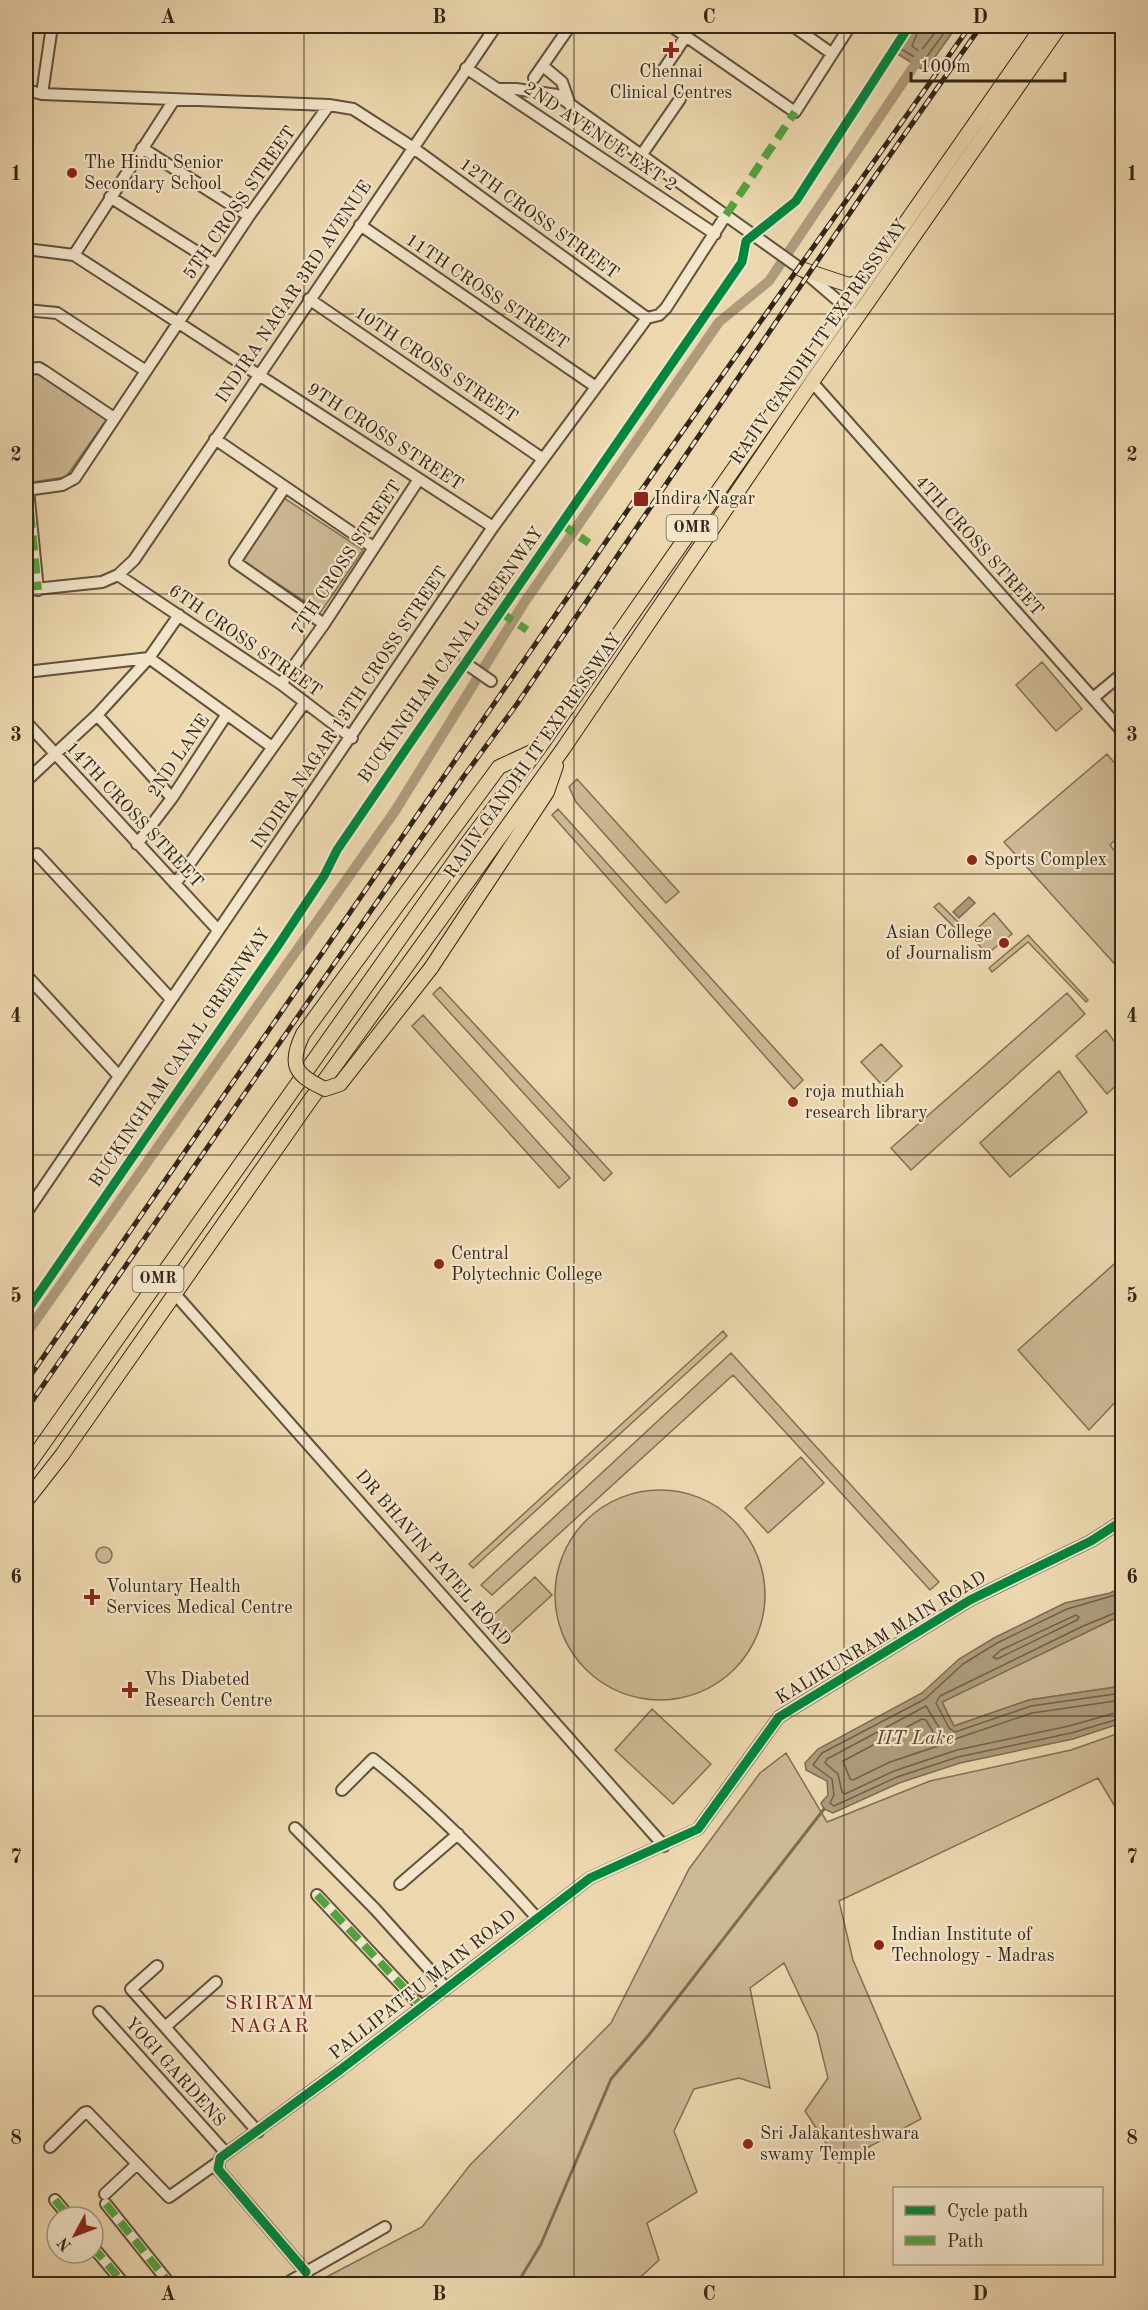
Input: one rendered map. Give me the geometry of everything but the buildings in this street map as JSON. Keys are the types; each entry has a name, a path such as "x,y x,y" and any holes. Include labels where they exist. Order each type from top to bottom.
{"main road":[{"name":"RAJIV GANDHI IT EXPRESSWAY","path":"26,1468 466,845 539,748 1043,26"},
{"name":"RAJIV GANDHI IT EXPRESSWAY","path":"26,1501 62,1455 309,1102 563,749 812,382 1060,26"},
{"path":"801,269 849,285 864,280"},
{"path":"539,748 499,767 303,1034 295,1051 296,1069 308,1081 325,1089 339,1084 431,968 547,792 563,749"}],"street":[{"path":"42,94 52,26"},
{"name":"INDIRA NAGAR 3RD AVENUE","path":"118,575 134,560 496,26"},
{"path":"534,78 570,26"},
{"path":"671,26 795,112 850,26"},
{"path":"793,26 831,53"},
{"path":"662,72 686,36"},
{"path":"543,66 562,82 570,105"},
{"name":"2ND AVENUE EXT 2","path":"466,68 715,234"},
{"path":"498,89 516,89 557,95 640,157 726,214 754,237 801,269 857,317"},
{"name":"12TH CROSS STREET","path":"26,90 42,94 329,105 353,109 412,147 647,318"},
{"path":"640,157 680,99"},
{"path":"26,249 74,255 174,100"},
{"name":"5TH CROSS STREET","path":"179,321 249,216 329,105"},
{"path":"142,148 249,216"},
{"path":"110,197 216,264"},
{"name":"INDIRA NAGAR 13TH CROSS STREET","path":"26,1213 170,998 352,738 493,527 647,318 659,315 666,308 726,214"},
{"name":"11TH CROSS STREET","path":"360,225 596,387"},
{"name":"9TH CROSS STREET","path":"74,255 179,321 493,527"},
{"name":"10TH CROSS STREET","path":"309,299 543,459"},
{"path":"26,310 57,313 146,371"},
{"path":"38,590 27,490 62,485 75,478 179,321"},
{"path":"26,369 44,371 114,418"},
{"name":"4TH CROSS STREET","path":"812,382 1122,731"},
{"path":"215,439 373,547"},
{"name":"7TH CROSS STREET","path":"281,684 324,624 419,479"},
{"path":"285,487 235,562 324,624"},
{"path":"26,590 102,582 118,575"},
{"name":"6TH CROSS STREET","path":"118,575 281,684 352,738"},
{"path":"26,781 97,715 149,658 180,615"},
{"path":"26,672 149,658 272,747"},
{"path":"465,663 491,681"},
{"path":"1093,698 1122,674"},
{"path":"175,884 305,702"},
{"name":"2ND LANE","path":"137,844 172,798 227,714"},
{"path":"97,715 172,798"},
{"name":"14TH CROSS STREET","path":"26,722 218,930"},
{"path":"37,854 170,998"},
{"path":"26,975 118,1075"},
{"name":"DR BHAVIN PATEL ROAD","path":"175,1294 664,1846"},
{"name":"KALIKUNRAM MAIN ROAD","path":"664,1846 698,1829 779,1718 970,1600 1091,1541 1122,1521"},
{"path":"342,1790 373,1759 421,1798 537,1918"},
{"path":"295,1828 375,1909 446,1988"},
{"path":"400,1884 458,1834"},
{"name":"PALLIPATTU MAIN ROAD","path":"137,2164 170,2197 218,2166 226,2153 258,2132 590,1878 664,1846"},
{"path":"317,1895 422,2007"},
{"path":"157,1966 131,1989 258,2132"},
{"path":"165,2027 216,1982"},
{"name":"YOGI GARDENS","path":"99,2012 226,2153"},
{"path":"50,2147 87,2112 137,2164 106,2199 170,2284"},
{"path":"218,2166 306,2272"},
{"path":"55,2200 59,2205"},
{"path":"285,2284 385,2227"},
{"path":"105,2262 123,2284"}],"shaded area":[{"path":"38,370 109,416 66,477 26,483 26,371"},
{"path":"281,496 363,550 321,612 239,558"},
{"path":"1042,662 1082,709 1056,731 1016,685"},
{"path":"1107,754 1122,772 1122,833 1110,845 1122,860 1122,972 1004,842"},
{"path":"577,779 679,892 666,903 576,802 569,787"},
{"path":"558,809 803,1080 794,1089 552,815"},
{"path":"939,903 966,930 961,934 934,907"},
{"path":"994,913 1012,934 987,954 970,935"},
{"path":"1028,935 1088,1000 1086,1002 1028,942 992,972 989,968"},
{"path":"440,987 612,1173 604,1181 433,994"},
{"path":"1067,993 1085,1014 911,1170 891,1148"},
{"path":"423,1015 570,1178 559,1188 412,1026"},
{"path":"1106,1030 1122,1052 1122,1080 1107,1094 1076,1056"},
{"path":"881,1044 902,1066 882,1085 861,1062"},
{"path":"1059,1071 1087,1112 1010,1177 980,1143"},
{"path":"1122,1257 1122,1395 1089,1430 1018,1350"},
{"path":"723,1331 727,1336 473,1568 469,1564"},
{"path":"731,1353 939,1582 930,1590 733,1375 492,1595 481,1585"},
{"path":"801,1457 824,1483 768,1533 745,1508"},
{"path":"650,1490 670,1490 691,1494 710,1502 735,1520 748,1536 761,1564 765,1595 761,1626 748,1654 735,1670 719,1683 691,1696 670,1700 650,1700 629,1696 610,1688 585,1670 572,1654 559,1626 555,1605 555,1585 559,1564 567,1545 585,1520 601,1507 629,1494"},
{"path":"104,1547 110,1549 112,1555 110,1561 104,1563 98,1561 96,1555 98,1549"},
{"path":"535,1577 552,1595 506,1637 489,1619"},
{"path":"1122,1615 1122,1686 1029,1700 954,1726 942,1702"},
{"path":"652,1709 711,1764 673,1804 615,1750"},
{"path":"1122,1732 1122,1813 1120,1815 1098,1778 839,1901 853,1960 921,2119 839,2163 805,2111 828,2078 817,2033 784,1963 750,1988 770,2088 739,2078 694,2089 674,2131 697,2192 647,2223 659,2260 633,2284 313,2284 422,2227 470,2165 611,2023 689,1869 760,1773 786,1753 827,1822 930,1781 1071,1750"}],"water":[{"path":"908,26 957,26 925,71 891,50"},
{"path":"969,897 975,903 959,918 953,912"},
{"name":"IIT Lake","path":"1122,1587 1122,1615 942,1702 954,1726 1029,1700 1122,1686 1122,1723 1073,1739 960,1763 899,1783 833,1813 824,1809 821,1803 828,1795 827,1781 806,1770 805,1763 818,1749 922,1693 959,1659 994,1638 1065,1603 1110,1593"}],"waterway":[{"path":"26,1334 395,811 524,603 719,322 769,281 922,54"},
{"path":"517,2284 541,2244 611,2079 648,2036 824,1809"}],"railway":[{"path":"26,1382 663,459 970,26"},
{"path":"26,1410 464,776 517,704 871,182 981,26"}],"marked path":[{"path":"726,215 795,112"},
{"path":"28,490 38,590"},
{"path":"561,524 589,543"},
{"path":"500,612 527,630"},
{"path":"317,1895 422,2007"},
{"path":"55,2200 59,2205"},
{"path":"106,2204 170,2284"},
{"path":"105,2261 124,2284"}],"cycle path":[{"name":"BUCKINGHAM CANAL GREENWAY","path":"26,1312 279,944 324,876 337,850 742,262 746,241 796,201 909,26"},
{"path":"306,2272 218,2169 220,2158 340,2070 590,1878 698,1829 779,1717 970,1600 1091,1541 1122,1521"}],"place":[{"name":"Chennai Clinical Centres","path":"671,50"},
{"name":"The Hindu Senior Secondary School","path":"72,173"},
{"name":"Indira Nagar","path":"641,499"},
{"name":"Sports Complex","path":"972,860"},
{"name":"Asian College of Journalism","path":"1004,943"},
{"name":"roja muthiah research library","path":"793,1102"},
{"name":"Central Polytechnic College","path":"439,1264"},
{"name":"Voluntary Health Services Medical Centre","path":"92,1597"},
{"name":"Vhs Diabeted Research Centre","path":"130,1690"},
{"name":"Indian Institute of Technology - Madras","path":"879,1945"},
{"name":"Sri Jalakanteshwara swamy Temple","path":"748,2144"}],"district":[{"name":"SRIRAM NAGAR","path":"270,2016"}]}
